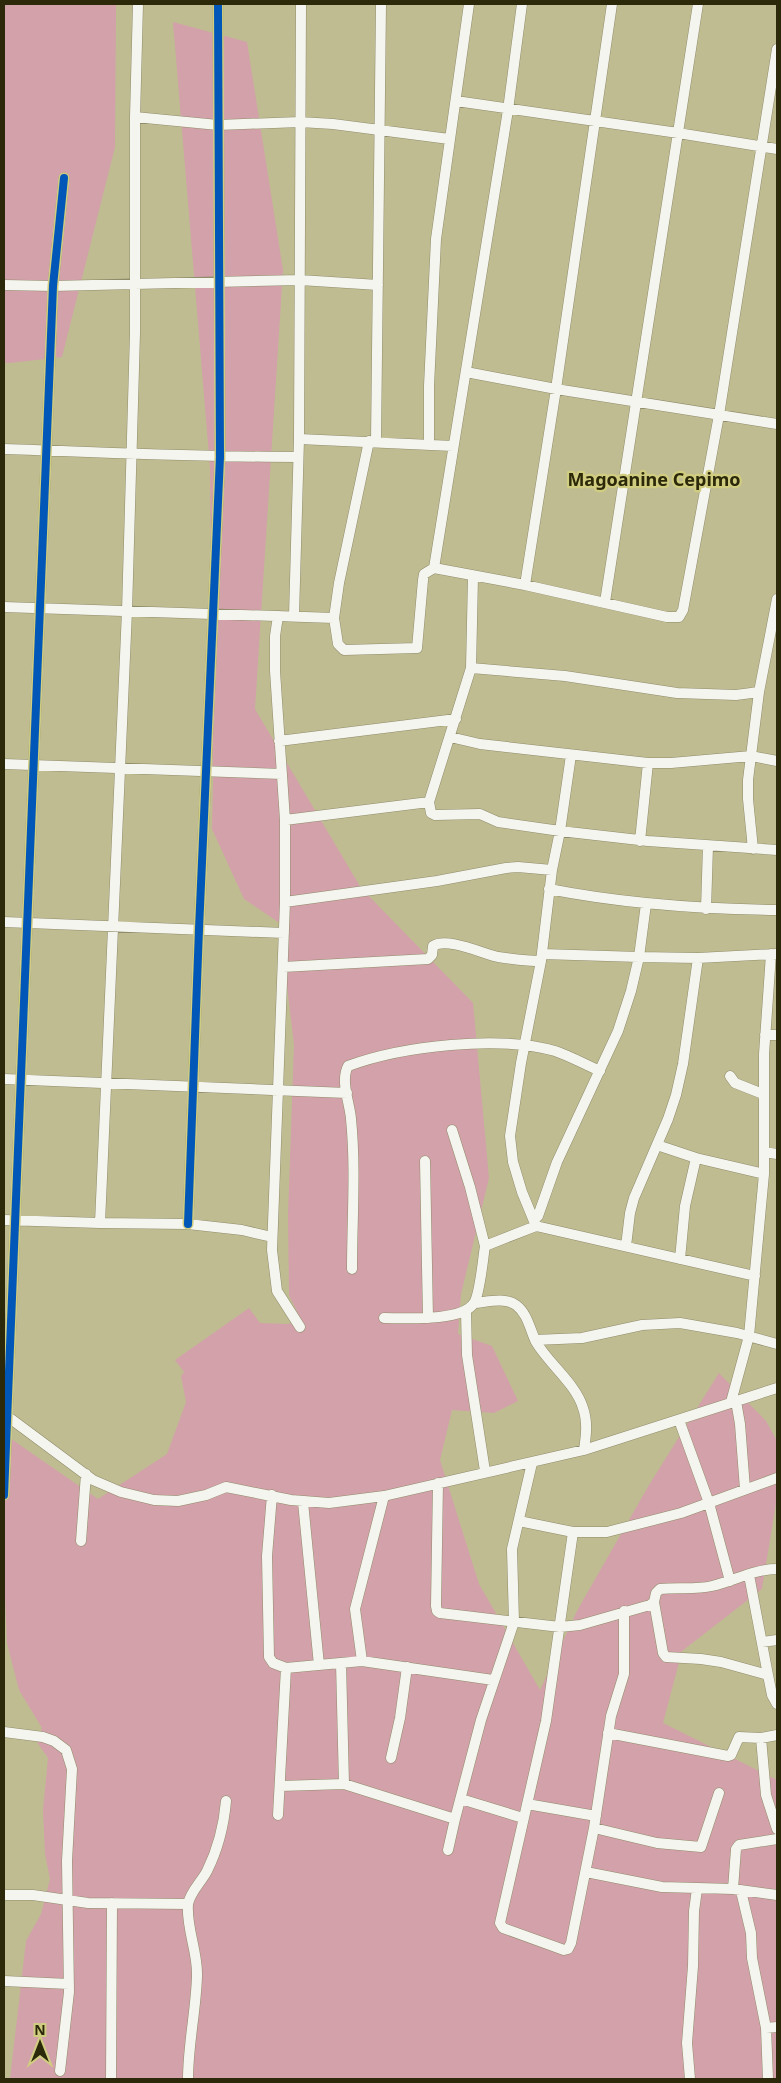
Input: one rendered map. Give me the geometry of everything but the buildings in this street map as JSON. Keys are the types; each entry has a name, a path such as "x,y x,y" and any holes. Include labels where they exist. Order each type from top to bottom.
{"street":[{"path":"100,1224 127,611 136,285 135,117 138,4"},
{"path":"188,1224 198,930 220,457 218,4"},
{"path":"294,616 299,439 301,4"},
{"path":"381,4 378,286 372,441 339,583 334,618 338,644 344,650 417,648 424,574 434,568 605,602 667,617 679,617 682,614 720,415 777,49"},
{"path":"429,444 429,386 436,238 469,4"},
{"path":"434,568 508,110 522,4"},
{"path":"524,585 556,389 612,4"},
{"path":"605,602 698,4"},
{"path":"456,101 777,149"},
{"path":"135,117 218,125 300,122 380,129 449,139"},
{"path":"4,1495 5,1416 22,1080 53,286 64,178"},
{"path":"4,285 136,285 300,280 378,286"},
{"path":"466,372 556,389 777,424"},
{"path":"299,439 453,446"},
{"path":"4,449 131,452 220,457 298,457"},
{"path":"473,577 471,668 429,802 431,813 434,815 480,814 498,822 640,840 777,850"},
{"path":"753,849 748,799 752,756 759,692 777,598"},
{"path":"4,607 334,618"},
{"path":"278,616 275,636 275,671 285,820 285,902 272,1237 277,1290 300,1327"},
{"path":"471,668 565,676 677,693 736,695 759,692"},
{"path":"279,741 456,719"},
{"path":"450,737 480,744 648,762 671,763 752,756 777,761"},
{"path":"535,1223 522,1192 510,1144 513,1115 541,958 552,870 560,831 571,755"},
{"path":"640,840 648,762"},
{"path":"4,764 282,774"},
{"path":"285,820 429,802"},
{"path":"706,909 708,846"},
{"path":"285,902 437,881 506,868 518,867 552,870"},
{"path":"550,889 646,904 706,909 777,910"},
{"path":"535,1223 557,1162 600,1072 624,1014 639,957 646,904"},
{"path":"4,922 284,933"},
{"path":"283,967 428,959 432,955 433,946 438,944 458,946 495,956 541,958 698,958 774,954 765,1035 763,1094 764,1174 755,1276 749,1336 734,1402 740,1424 745,1489"},
{"path":"626,1246 630,1213 673,1103 683,1064 698,958"},
{"path":"765,1035 777,1036"},
{"path":"352,1269 353,1148 352,1119 346,1070 348,1066 418,1049 481,1043 525,1045 556,1052 600,1072"},
{"path":"730,1076 735,1082 763,1094"},
{"path":"4,1079 348,1093"},
{"path":"452,1130 470,1187 485,1246 475,1303"},
{"path":"657,1144 696,1158 764,1174"},
{"path":"764,1152 777,1154"},
{"path":"680,1259 685,1206 696,1158"},
{"path":"425,1161 428,1318"},
{"path":"4,1220 100,1224 188,1224 242,1230 272,1237"},
{"path":"485,1246 535,1223 755,1276"},
{"path":"384,1318 428,1318 466,1311 475,1303 505,1301 515,1304 526,1318 542,1353 563,1377 583,1406 586,1431 584,1450"},
{"path":"466,1311 467,1355 486,1471"},
{"path":"535,1340 582,1338 660,1323 701,1326 777,1344"},
{"path":"5,1416 93,1480 121,1492 154,1500 178,1501 206,1496 226,1487 303,1502 329,1503 384,1496 486,1471 584,1450 777,1388"},
{"path":"679,1420 709,1503 730,1582"},
{"path":"448,1850 493,1680 514,1622 511,1561 532,1462"},
{"path":"80,1541 86,1474"},
{"path":"519,1521 573,1532 608,1532 681,1513 777,1478"},
{"path":"438,1483 437,1611 440,1613 560,1628 580,1625 650,1605 654,1602"},
{"path":"272,1495 267,1556 269,1657 273,1663 286,1668 362,1661 493,1680"},
{"path":"362,1661 354,1609 384,1496"},
{"path":"303,1502 320,1665"},
{"path":"573,1532 546,1721 500,1922 503,1928 564,1950 568,1949 571,1942 594,1828 608,1733 624,1674 624,1611"},
{"path":"768,1675 721,1662 666,1657 663,1653 654,1602 656,1592 660,1589 699,1588 730,1582 761,1570 777,1569"},
{"path":"749,1575 772,1695 777,1704"},
{"path":"762,1642 777,1640"},
{"path":"341,1663 344,1784"},
{"path":"391,1758 400,1718 407,1667"},
{"path":"278,1815 286,1668"},
{"path":"4,1732 43,1737 54,1741 66,1750 72,1768 67,1900 69,1984 60,2071"},
{"path":"608,1733 728,1756 731,1755 739,1737 761,1738 777,1735"},
{"path":"761,1738 766,1795 777,1828"},
{"path":"280,1786 344,1784 455,1819"},
{"path":"594,1828 657,1843 701,1847 719,1793"},
{"path":"461,1799 523,1818"},
{"path":"188,2079 197,1974 188,1904 207,1870 217,1845 224,1818 226,1800"},
{"path":"528,1804 596,1816"},
{"path":"768,2079 766,2028 752,1958 752,1933 737,1890 736,1849 739,1844 777,1839"},
{"path":"586,1872 662,1887 737,1890 777,1895"},
{"path":"690,2079 686,2042 693,1966 694,1911 697,1889"},
{"path":"4,1894 33,1895 88,1903 188,1904"},
{"path":"111,2079 112,1903"},
{"path":"4,1981 69,1984"},
{"path":"766,2028 777,2027"}],"shaded area":[{"path":"4,4 116,4 115,147 62,357 10,363 4,363"},
{"path":"173,22 247,42 283,270 255,709 361,888 473,1003 489,1178 461,1294 458,1334 492,1346 518,1401 494,1413 452,1410 440,1460 479,1584 540,1690 578,1609 649,1485 719,1373 766,1421 777,1441 777,1497 762,1589 682,1651 663,1723 777,1780 777,2079 10,2079 26,1941 41,1914 50,1879 45,1854 43,1810 48,1758 37,1742 42,1728 19,1690 7,1643 4,1576 4,1434 98,1499 167,1454 186,1402 181,1376 184,1372 175,1360 249,1308 260,1323 288,1324 301,1320 289,1295 288,1215 294,1045 283,952 284,926 244,899 212,829 210,467"}],"cycle path":[{"path":"188,1224 220,457 218,4"},
{"path":"4,1495 53,286 64,178"}],"district":[{"name":"Magoanine Cepimo","path":"654,480"}]}
